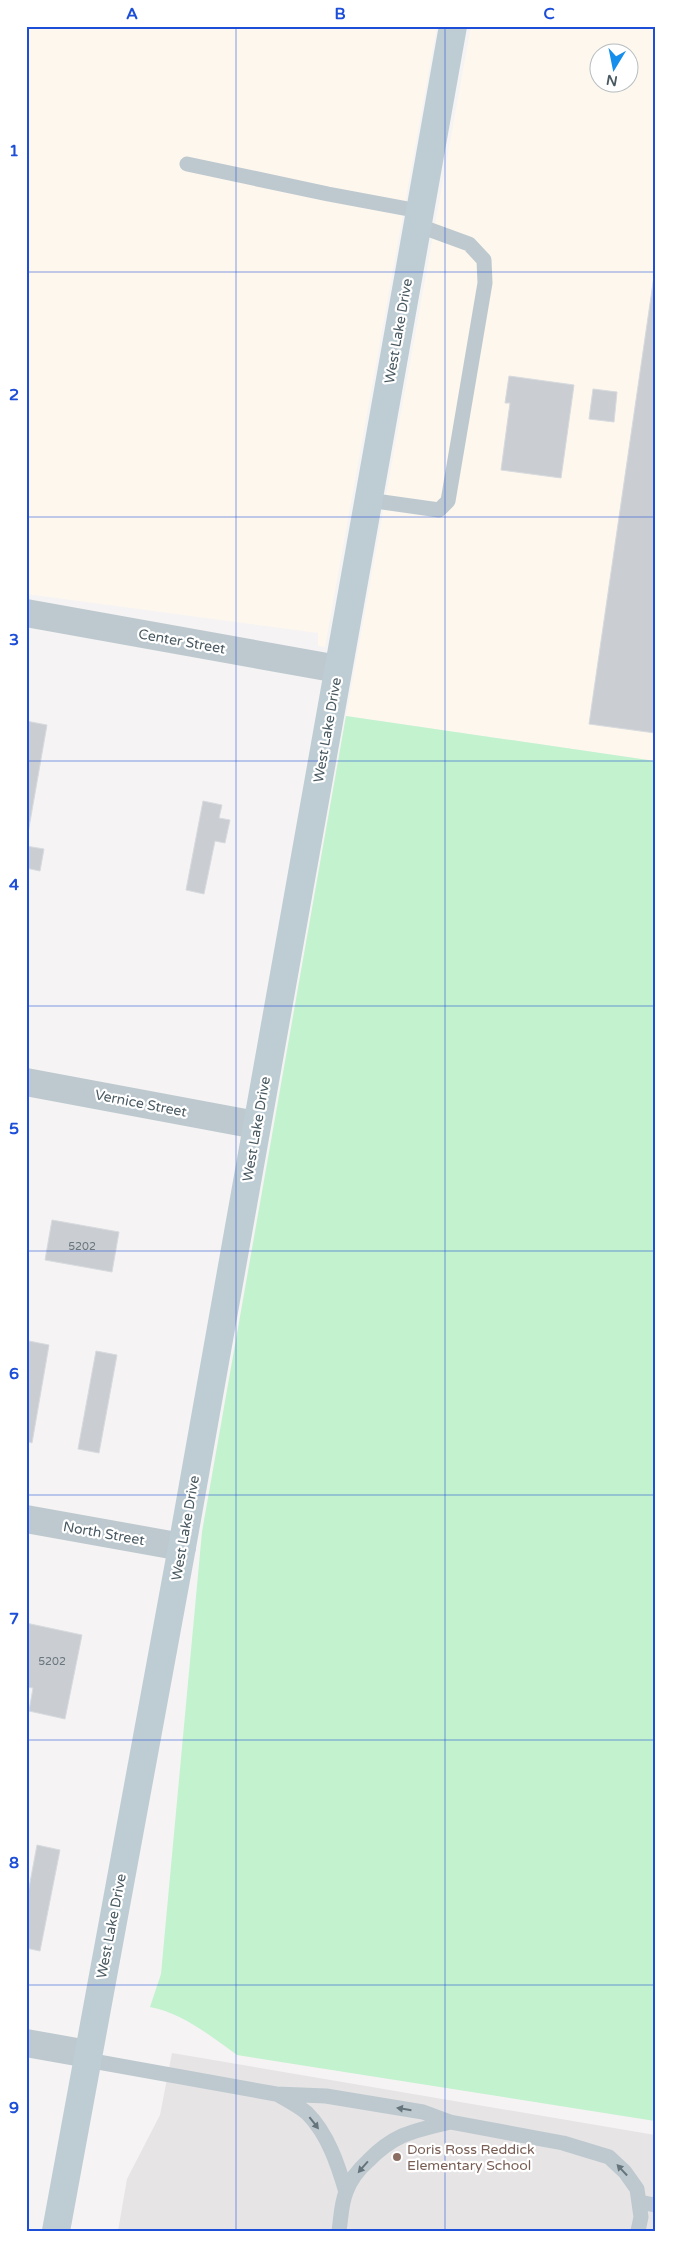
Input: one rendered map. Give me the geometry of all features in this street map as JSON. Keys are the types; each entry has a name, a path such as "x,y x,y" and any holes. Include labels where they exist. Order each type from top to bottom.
{"street":[{"name":"West Lake Drive","path":"56,2231 182,1547 453,26"},
{"name":"Center Street","path":"26,613 338,669"},
{"name":"Vernice Street","path":"26,1082 256,1125"},
{"name":"North Street","path":"26,1519 182,1547"},
{"path":"26,2043 87,2057"}],"lane":[{"path":"187,164 328,194 418,218 469,244 484,260 485,283 448,501 439,510 368,500"},
{"path":"87,2057 276,2094 326,2096 423,2112 450,2122 563,2143 609,2157 625,2172 637,2189 641,2217 638,2231"},
{"path":"276,2094 306,2113 322,2134 338,2166 346,2192"},
{"path":"339,2231 346,2192 359,2169 386,2143 406,2133 450,2122"},
{"path":"639,2202 655,2204"}],"shaded area":[{"path":"26,26 437,26 325,647 318,646 318,633 26,594"},
{"path":"471,26 655,26 655,761 346,716"},
{"name":"Doris Ross Reddick Elementary School","path":"172,2053 655,2135 655,2231 118,2231 127,2179 160,2115"}],"green space":[{"path":"346,716 655,761 655,2121 237,2055 185,2020 150,2007 161,1974 202,1532"}],"building":[{"path":"655,269 655,733 589,724"},
{"path":"509,376 574,385 561,478 501,470 510,403 505,403"},
{"path":"593,389 617,392 614,422 589,419"},
{"path":"26,721 47,725 27,839 26,839"},
{"path":"203,801 222,805 219,818 230,820 225,843 215,841 204,894 186,890"},
{"path":"26,846 44,849 40,871 26,868"},
{"path":"52,1220 119,1232 112,1272 45,1260"},
{"path":"29,1341 49,1345 32,1443 26,1441 26,1355"},
{"path":"96,1351 117,1355 99,1453 78,1449"},
{"path":"26,1623 82,1635 65,1719 29,1711 33,1688 26,1687"},
{"path":"37,1845 60,1850 40,1951 26,1948 26,1904"}],"place":[{"name":"Doris Ross Reddick Elementary School","path":"397,2157"}]}
